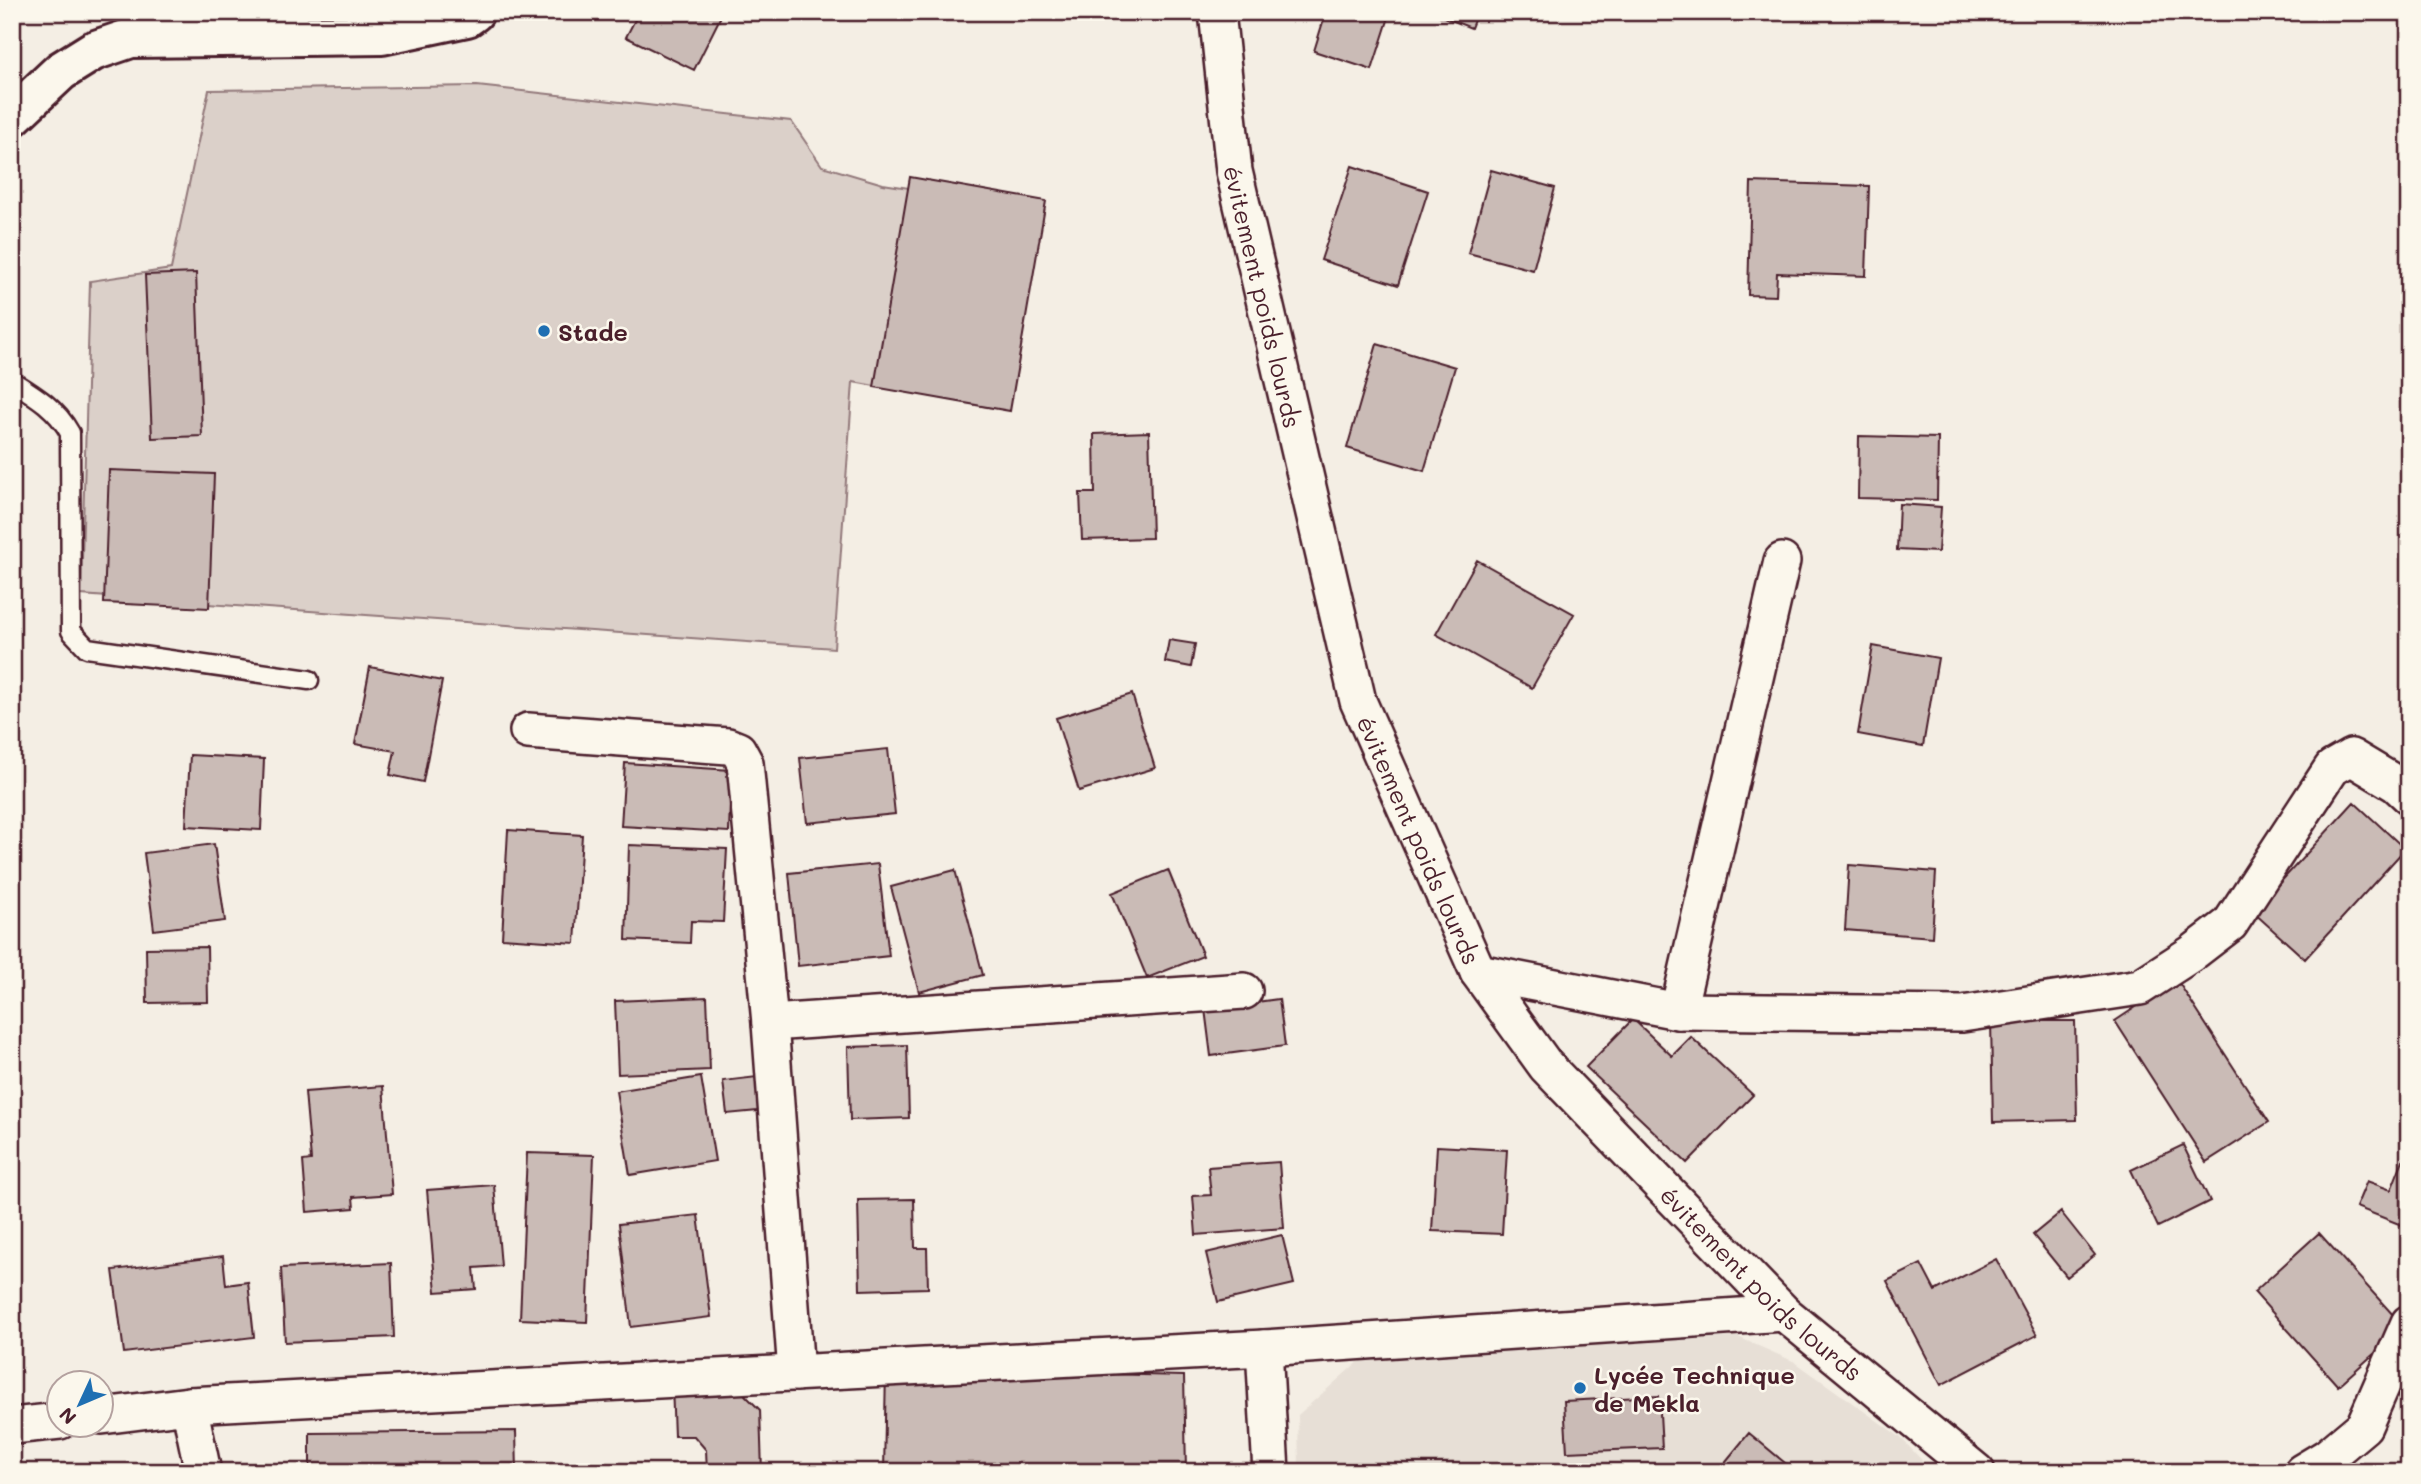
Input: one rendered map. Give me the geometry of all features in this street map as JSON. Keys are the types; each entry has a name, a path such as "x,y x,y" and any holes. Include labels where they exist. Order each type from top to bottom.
{"main road":[{"path":"12,117 61,71 93,51 131,38 382,35 467,17 474,12"}],"street":[{"name":"évitement poids lourds","path":"1217,12 1234,171 1358,701 1478,972 1546,1066 1784,1312 1977,1472"},
{"path":"1678,1011 1782,561"},
{"path":"528,731 729,746 737,750 745,763 770,1023 796,1373"},
{"path":"1478,972 1678,1011 1962,1014 2140,986 2191,954 2230,924 2332,768 2351,757 2396,783 2409,796"},
{"path":"770,1023 1244,991"},
{"path":"116,1414 189,1405 1264,1349 1784,1312"},
{"path":"2302,1472 2327,1457 2364,1426 2409,1323"},
{"path":"1264,1349 1271,1472"},
{"path":"189,1405 203,1472"},
{"path":"12,1426 46,1422"}],"lane":[{"path":"12,381 48,404 70,433 71,631 79,642 87,648 309,680"}],"shaded area":[{"name":"Stade","path":"477,86 791,121 822,166 883,184 1019,205 989,407 853,382 834,648 81,595 90,281 171,269 209,90"},
{"name":"Lycée Technique de Mekla","path":"1738,1337 1795,1362 1900,1437 1933,1472 1299,1472 1298,1415 1369,1352"}],"building":[{"path":"639,12 723,12 694,70 626,37"},
{"path":"1326,12 1390,14 1372,70 1314,51"},
{"path":"1431,12 1477,12 1471,28"},
{"path":"1352,166 1428,191 1398,285 1321,260"},
{"path":"1491,170 1555,188 1533,270 1468,253"},
{"path":"910,177 1046,201 1010,411 874,387"},
{"path":"1751,182 1869,186 1866,276 1777,273 1776,296 1748,295"},
{"path":"196,273 202,436 152,438 145,275"},
{"path":"1377,344 1455,367 1424,471 1347,448"},
{"path":"1149,432 1152,538 1082,540 1080,493 1095,493 1094,434"},
{"path":"1859,436 1938,438 1937,500 1858,498"},
{"path":"109,470 214,474 209,608 104,603"},
{"path":"1899,504 1941,507 1938,552 1897,550"},
{"path":"1477,560 1574,614 1532,688 1436,634"},
{"path":"1169,640 1195,644 1191,667 1165,662"},
{"path":"1873,646 1938,658 1923,746 1858,734"},
{"path":"370,667 442,681 423,782 390,775 395,751 355,744"},
{"path":"1132,694 1155,768 1079,791 1056,718"},
{"path":"888,749 895,814 807,823 800,758"},
{"path":"190,755 264,759 261,830 186,826"},
{"path":"625,763 731,770 729,832 621,826"},
{"path":"2354,802 2405,849 2305,959 2253,912"},
{"path":"508,830 582,835 575,943 502,938"},
{"path":"214,844 225,921 154,930 144,853"},
{"path":"629,845 727,849 723,922 691,921 690,943 626,940"},
{"path":"878,864 889,956 798,966 789,873"},
{"path":"1849,865 1936,872 1932,937 1845,930"},
{"path":"955,870 983,975 919,992 891,887"},
{"path":"1168,870 1203,956 1147,978 1112,893"},
{"path":"207,947 208,1002 147,1003 146,948"},
{"path":"2177,980 2269,1122 2206,1162 2115,1021"},
{"path":"707,997 710,1070 618,1074 615,1001"},
{"path":"1279,999 1285,1046 1211,1056 1205,1009"},
{"path":"1633,1019 1672,1056 1691,1037 1753,1095 1687,1163 1586,1067"},
{"path":"1991,1021 2075,1021 2077,1120 1993,1122"},
{"path":"907,1045 909,1118 850,1120 848,1047"},
{"path":"765,1076 768,1110 727,1114 723,1081"},
{"path":"701,1077 715,1161 630,1175 616,1091"},
{"path":"383,1086 392,1194 353,1197 354,1208 307,1212 303,1161 311,1160 305,1092"},
{"path":"2183,1145 2210,1201 2158,1227 2131,1170"},
{"path":"1437,1146 1507,1150 1502,1234 1432,1231"},
{"path":"527,1153 594,1155 587,1322 520,1319"},
{"path":"2403,1160 2409,1162 2409,1228 2356,1207 2367,1181 2391,1190"},
{"path":"1279,1162 1284,1228 1196,1235 1193,1196 1211,1195 1208,1167"},
{"path":"494,1185 501,1266 474,1268 476,1289 436,1292 427,1190"},
{"path":"914,1199 915,1248 927,1248 928,1288 860,1290 858,1200"},
{"path":"2061,1212 2095,1255 2067,1277 2033,1235"},
{"path":"698,1215 711,1317 631,1327 619,1224"},
{"path":"2319,1233 2404,1327 2338,1386 2254,1292"},
{"path":"1282,1235 1294,1284 1218,1302 1206,1253"},
{"path":"223,1256 226,1285 248,1282 254,1337 124,1353 113,1270"},
{"path":"1996,1259 2037,1335 1941,1385 1887,1281 1921,1264 1935,1291"},
{"path":"391,1263 394,1337 285,1342 281,1268"},
{"path":"886,1369 1184,1376 1186,1470 884,1472"},
{"path":"733,1383 760,1410 762,1472 707,1472 706,1450 694,1436 674,1436 672,1385"},
{"path":"1659,1396 1662,1448 1567,1452 1564,1401"},
{"path":"516,1431 517,1472 310,1472 310,1433"},
{"path":"1749,1433 1796,1472 1717,1472"}],"place":[{"name":"Stade","path":"544,331"},
{"name":"Lycée Technique de Mekla","path":"1580,1388"}]}
